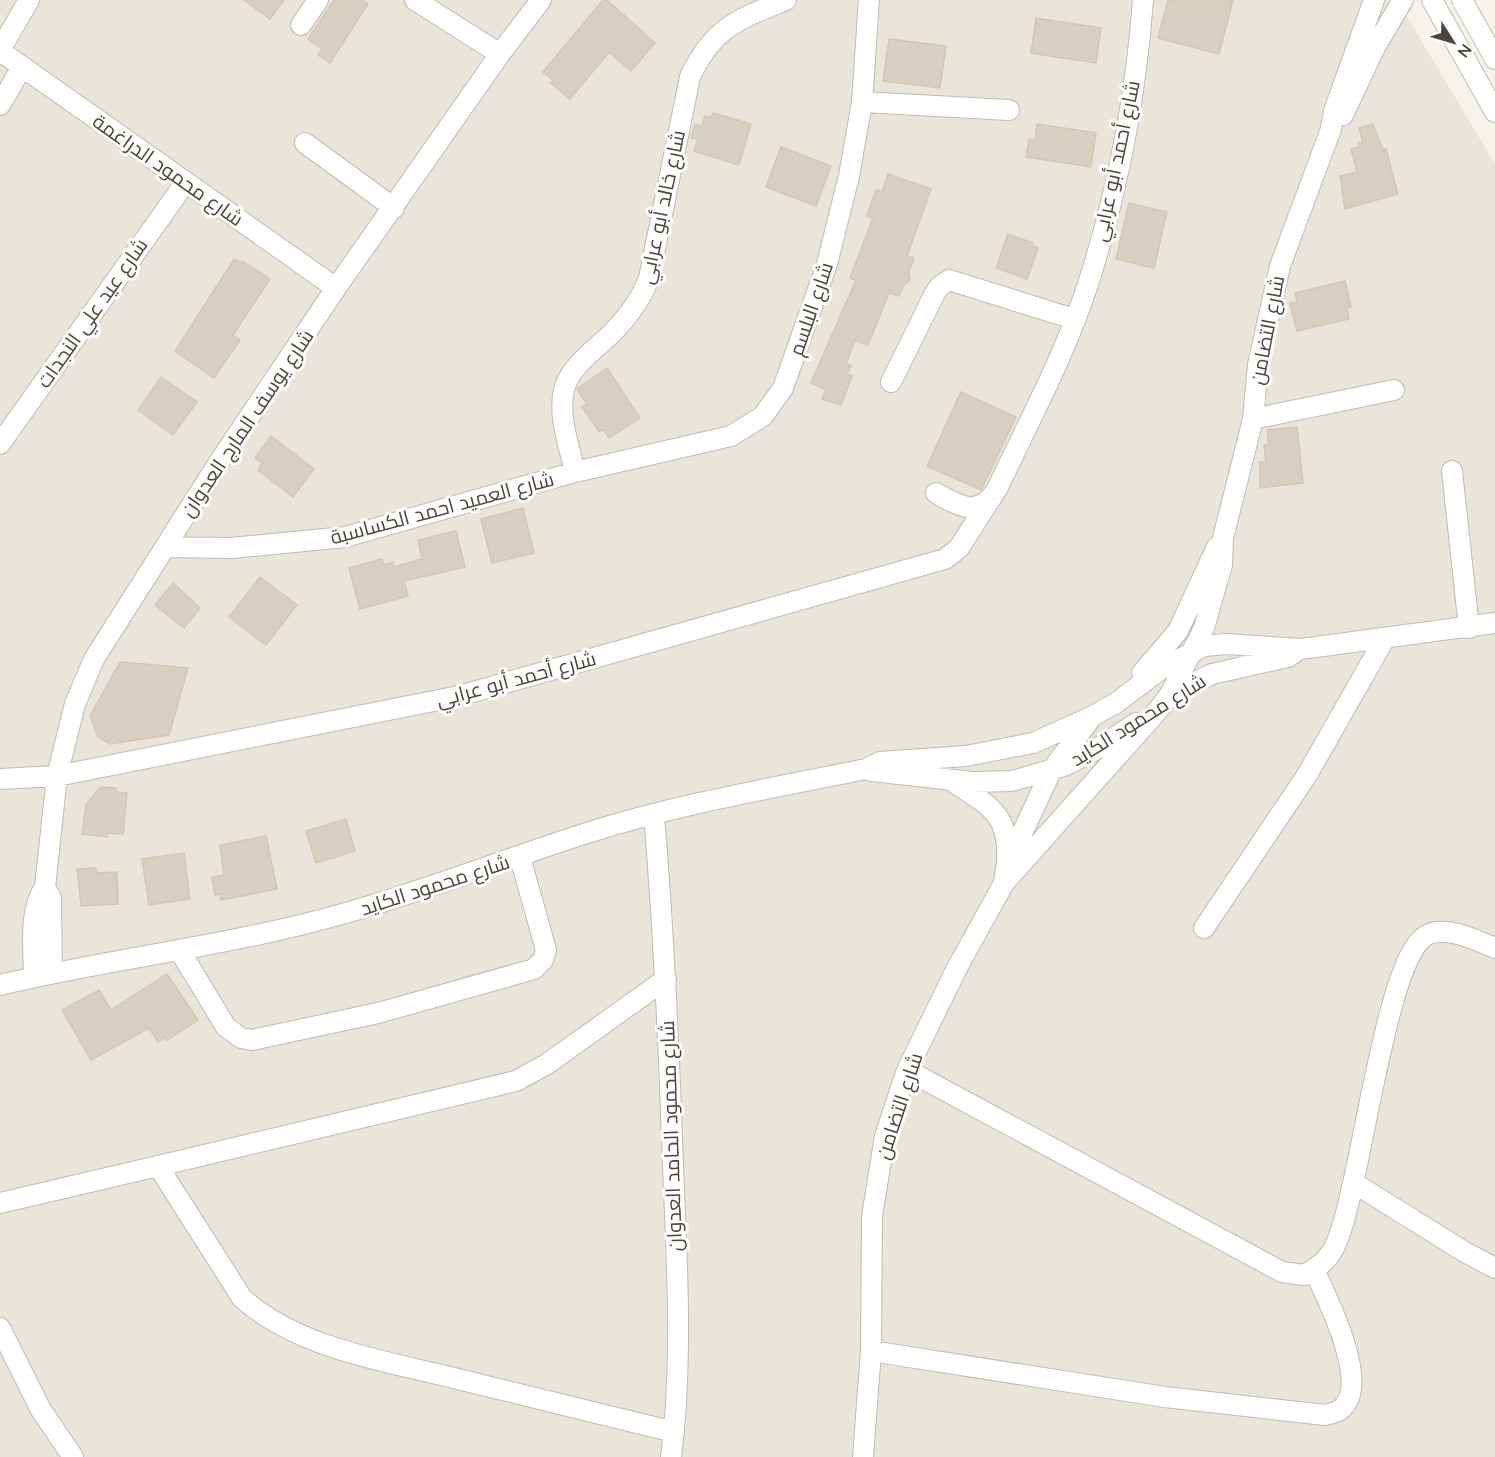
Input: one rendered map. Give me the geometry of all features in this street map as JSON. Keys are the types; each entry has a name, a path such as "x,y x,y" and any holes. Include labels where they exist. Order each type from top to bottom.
{"street":[{"path":"0,51 29,0"},
{"path":"301,26 318,0"},
{"path":"415,0 500,54"},
{"name":"شارع يوسف المارج العدوان","path":"43,975 51,898 45,887 57,776 75,704 94,659 336,288 500,54 541,0"},
{"name":"شارع خالد أبو عرابي","path":"575,472 563,422 564,388 572,372 611,334 643,295 650,278 690,76 711,40 725,28 786,0"},
{"name":"شارع البلسم","path":"575,472 731,436 749,426 768,410 783,388 827,264 849,176 862,102 869,0"},
{"name":"شارع أحمد أبو عرابي","path":"0,779 57,776 459,696 945,560 959,548 993,495 1089,282 1120,165 1135,78 1143,0"},
{"path":"1357,48 1365,0"},
{"name":"شارع التضامن","path":"863,1457 871,1351 872,1216 885,1136 907,1070 951,978 1005,876 1051,771 1092,717 1151,664 1178,631 1222,538 1253,419 1258,366 1280,266 1331,129 1334,111 1374,0"},
{"name":"شارع التضامن","path":"1331,129 1343,116 1376,46 1403,0"},
{"path":"1432,0 1495,112"},
{"path":"1462,0 1495,59"},
{"name":"شارع محمود الدراغمة","path":"0,51 336,288"},
{"path":"0,105 22,67"},
{"path":"862,102 1009,110"},
{"path":"305,143 394,208"},
{"name":"شارع عيد علي النجدات","path":"0,444 185,183"},
{"path":"891,382 935,293 939,286 949,280 1074,319"},
{"path":"1253,419 1394,390"},
{"path":"1452,471 1469,627"},
{"name":"شارع العميد احمد الكساسبة","path":"165,547 232,548 345,537 575,472"},
{"path":"936,493 962,507 976,507 988,502 993,495"},
{"name":"شارع التضامن","path":"1005,876 1016,873 1169,696 1196,648 1204,628 1222,565 1222,538"},
{"name":"شارع محمود الكايد","path":"0,985 43,975 180,951 340,915 446,884 595,831 734,795 866,769 880,762 966,756 1033,743 1092,717 1196,648 1226,644 1301,649 1494,624"},
{"path":"1204,928 1306,775 1385,638"},
{"name":"شارع محمود الكايد","path":"866,769 880,774 996,783 1051,771 1106,744 1169,696 1212,674 1288,657 1301,649"},
{"path":"948,779 987,804 998,815 1008,842 1005,876"},
{"name":"شارع محمود الحامد العدوان","path":"654,816 666,979 678,1342 671,1457"},
{"path":"180,951 226,1027 241,1038 252,1040 378,1013 534,969 539,964 546,950 520,857"},
{"path":"907,1070 1282,1272 1304,1275 1314,1270 1334,1249 1354,1183 1380,1049 1413,950 1429,934 1443,931 1495,948"},
{"path":"0,1203 516,1081 547,1064 666,979"},
{"path":"158,1166 242,1298 279,1326 384,1360 674,1432"},
{"path":"1354,1183 1463,1251 1495,1268"},
{"path":"871,1351 1165,1397 1324,1415 1337,1412 1344,1406 1349,1398 1351,1384 1347,1354 1335,1317 1314,1270"},
{"path":"0,1328 41,1410 73,1457"}],"shaded area":[{"path":"0,0 1397,0 1495,164 1495,1457 0,1457"}],"building":[{"path":"244,0 284,0 270,19"},
{"path":"334,0 362,0 368,4 330,63 318,55 322,49 308,39"},
{"path":"603,0 607,0 655,43 631,71 609,52 570,99 551,83 553,80 543,72"},
{"path":"1168,0 1233,0 1219,54 1158,38"},
{"path":"1036,18 1101,28 1096,63 1031,53"},
{"path":"889,39 946,46 940,88 883,81"},
{"path":"713,113 751,124 739,165 694,151 698,139 691,138 695,124 702,126 705,116 711,118"},
{"path":"1037,124 1096,133 1091,167 1026,157 1029,139 1035,140"},
{"path":"1373,124 1383,150 1386,149 1398,194 1345,209 1340,176 1357,172 1351,149 1359,147 1358,143 1363,142 1359,128"},
{"path":"781,147 831,166 816,206 766,187"},
{"path":"888,174 931,189 907,256 914,258 909,271 910,280 904,285 899,296 889,293 868,345 855,340 846,364 851,366 847,374 852,376 841,405 822,399 826,390 811,383 856,280 850,278 873,218 867,216 876,190 882,192"},
{"path":"1129,203 1167,212 1154,268 1116,259"},
{"path":"1008,234 1033,243 1032,246 1038,248 1027,279 996,268"},
{"path":"234,259 241,263 242,261 270,279 233,335 240,340 214,378 175,351"},
{"path":"1345,281 1351,307 1347,308 1349,319 1297,331 1290,303 1297,302 1295,293"},
{"path":"607,368 640,418 609,438 603,429 599,432 582,407 587,404 577,389"},
{"path":"161,377 197,402 173,435 138,410"},
{"path":"961,392 1016,417 981,490 927,466"},
{"path":"1297,427 1303,483 1260,488 1260,462 1266,462 1264,445 1269,445 1267,430"},
{"path":"271,436 314,469 293,497 258,470 262,463 255,458"},
{"path":"523,508 534,553 492,563 481,519"},
{"path":"456,531 465,567 404,581 408,596 360,609 349,568 382,559 384,565 393,562 394,567 422,559 418,540"},
{"path":"260,577 297,605 266,645 229,617"},
{"path":"173,583 200,608 184,628 155,605"},
{"path":"120,662 188,668 169,735 110,744 98,737 90,716"},
{"path":"101,787 116,788 116,792 127,793 123,834 108,833 107,837 82,834 86,804"},
{"path":"346,819 355,851 316,863 306,831"},
{"path":"266,836 277,889 221,900 220,894 215,895 212,877 224,875 220,845"},
{"path":"184,853 190,899 149,905 142,859"},
{"path":"96,868 96,873 117,872 118,904 81,906 77,869"},
{"path":"167,974 198,1020 167,1040 166,1037 158,1042 149,1028 91,1060 62,1010 99,990 111,1010"}]}
